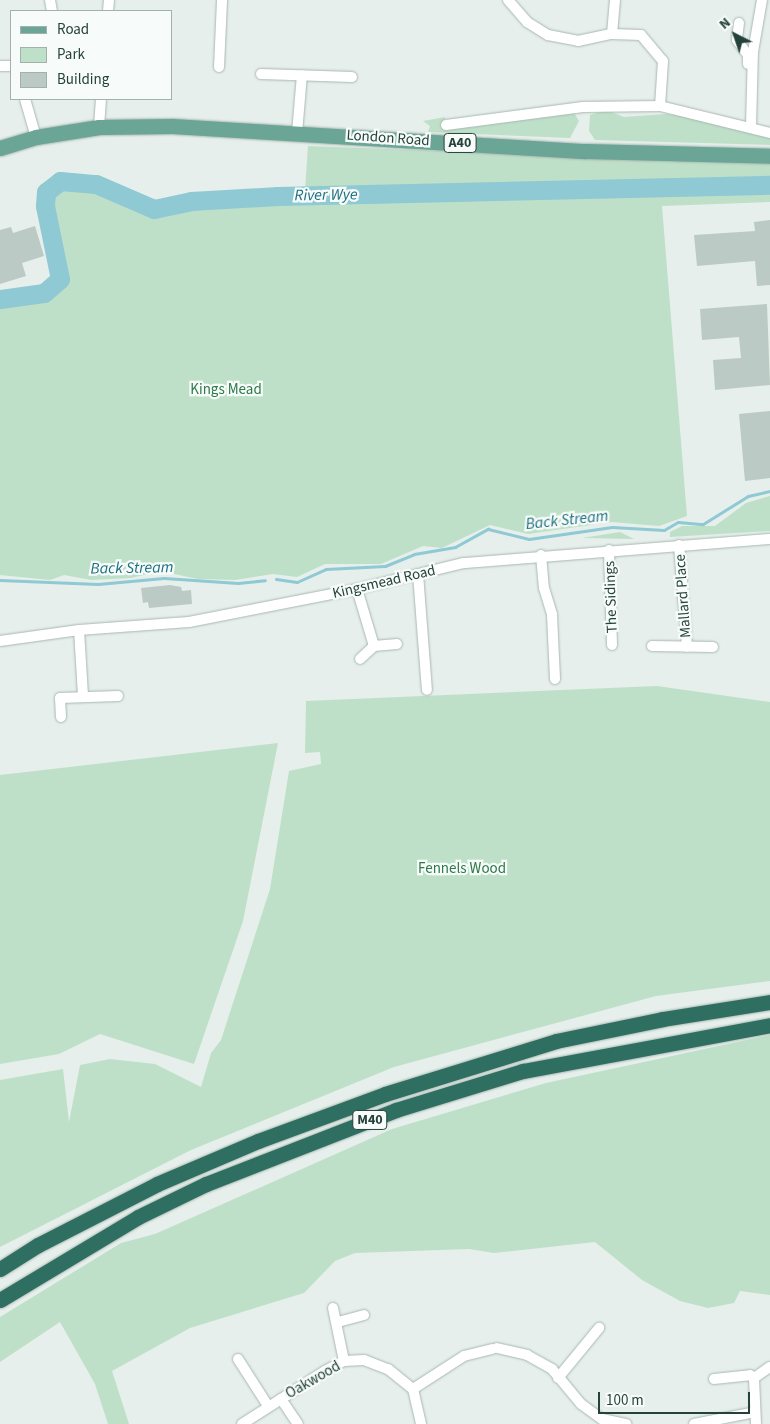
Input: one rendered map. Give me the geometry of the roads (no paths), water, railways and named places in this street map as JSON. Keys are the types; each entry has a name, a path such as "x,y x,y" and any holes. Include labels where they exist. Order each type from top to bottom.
{"highway":[{"name":"M40","path":"0,1269 38,1245 157,1184 258,1141 385,1094 548,1043 663,1018 770,1002"},
{"name":"M40","path":"0,1300 93,1243 197,1188 396,1110 522,1071 770,1025"}],"main road":[{"name":"London Road","path":"36,137 99,127 297,133 585,151 770,156"},
{"name":"A40","path":"0,148 36,137"}],"street":[{"path":"218,67 222,0"},
{"path":"508,0 527,22 548,35 578,41 612,34 641,35 663,61 660,106"},
{"path":"612,34 615,0"},
{"path":"749,125 753,52 762,0"},
{"path":"739,23 737,40 748,55 749,125"},
{"path":"261,74 352,77"},
{"path":"297,133 302,76"},
{"path":"25,100 36,137"},
{"path":"99,127 101,100"},
{"name":"London Road","path":"446,125 583,107 660,106 749,125 770,133"},
{"name":"Kingsmead Road","path":"0,641 78,630 189,622 357,589 464,563 541,555 770,539"},
{"name":"Mallard Place","path":"679,545 687,647"},
{"name":"The Sidings","path":"609,550 612,645"},
{"path":"541,555 544,588 552,615 555,679"},
{"path":"418,574 427,690"},
{"path":"357,589 374,646"},
{"path":"78,630 83,696"},
{"path":"360,658 374,646 397,644"},
{"name":"Mallard Place","path":"652,646 713,647"},
{"path":"60,717 60,698 118,696"},
{"path":"333,1308 338,1322 344,1361"},
{"path":"338,1322 364,1315"},
{"path":"558,1378 600,1328"},
{"path":"421,1424 413,1389 464,1356 494,1349 527,1355 552,1369 581,1404 602,1419 620,1424"},
{"path":"238,1358 268,1406"},
{"name":"Oakwood","path":"242,1424 268,1406 344,1361 377,1363 413,1389"},
{"path":"754,1378 770,1367"},
{"path":"714,1379 750,1374 754,1378 756,1424"},
{"path":"281,1399 298,1424"},
{"path":"694,1424 754,1412"}],"waterway":[{"name":"River Wye","path":"0,299 44,293 60,279 45,206 46,192 60,181 96,184 154,209 191,201 278,196 770,185"},
{"name":"Back Stream","path":"276,579 297,582 326,569 385,566 414,554 455,547 488,529 529,539 612,527 664,530 678,522 703,524 748,496 770,491"},
{"name":"Back Stream","path":"0,580 98,584 164,578 238,583 265,580"}],"park label":[{"name":"Kings Mead","path":"226,390"},
{"name":"Fennels Wood","path":"462,869"}]}
